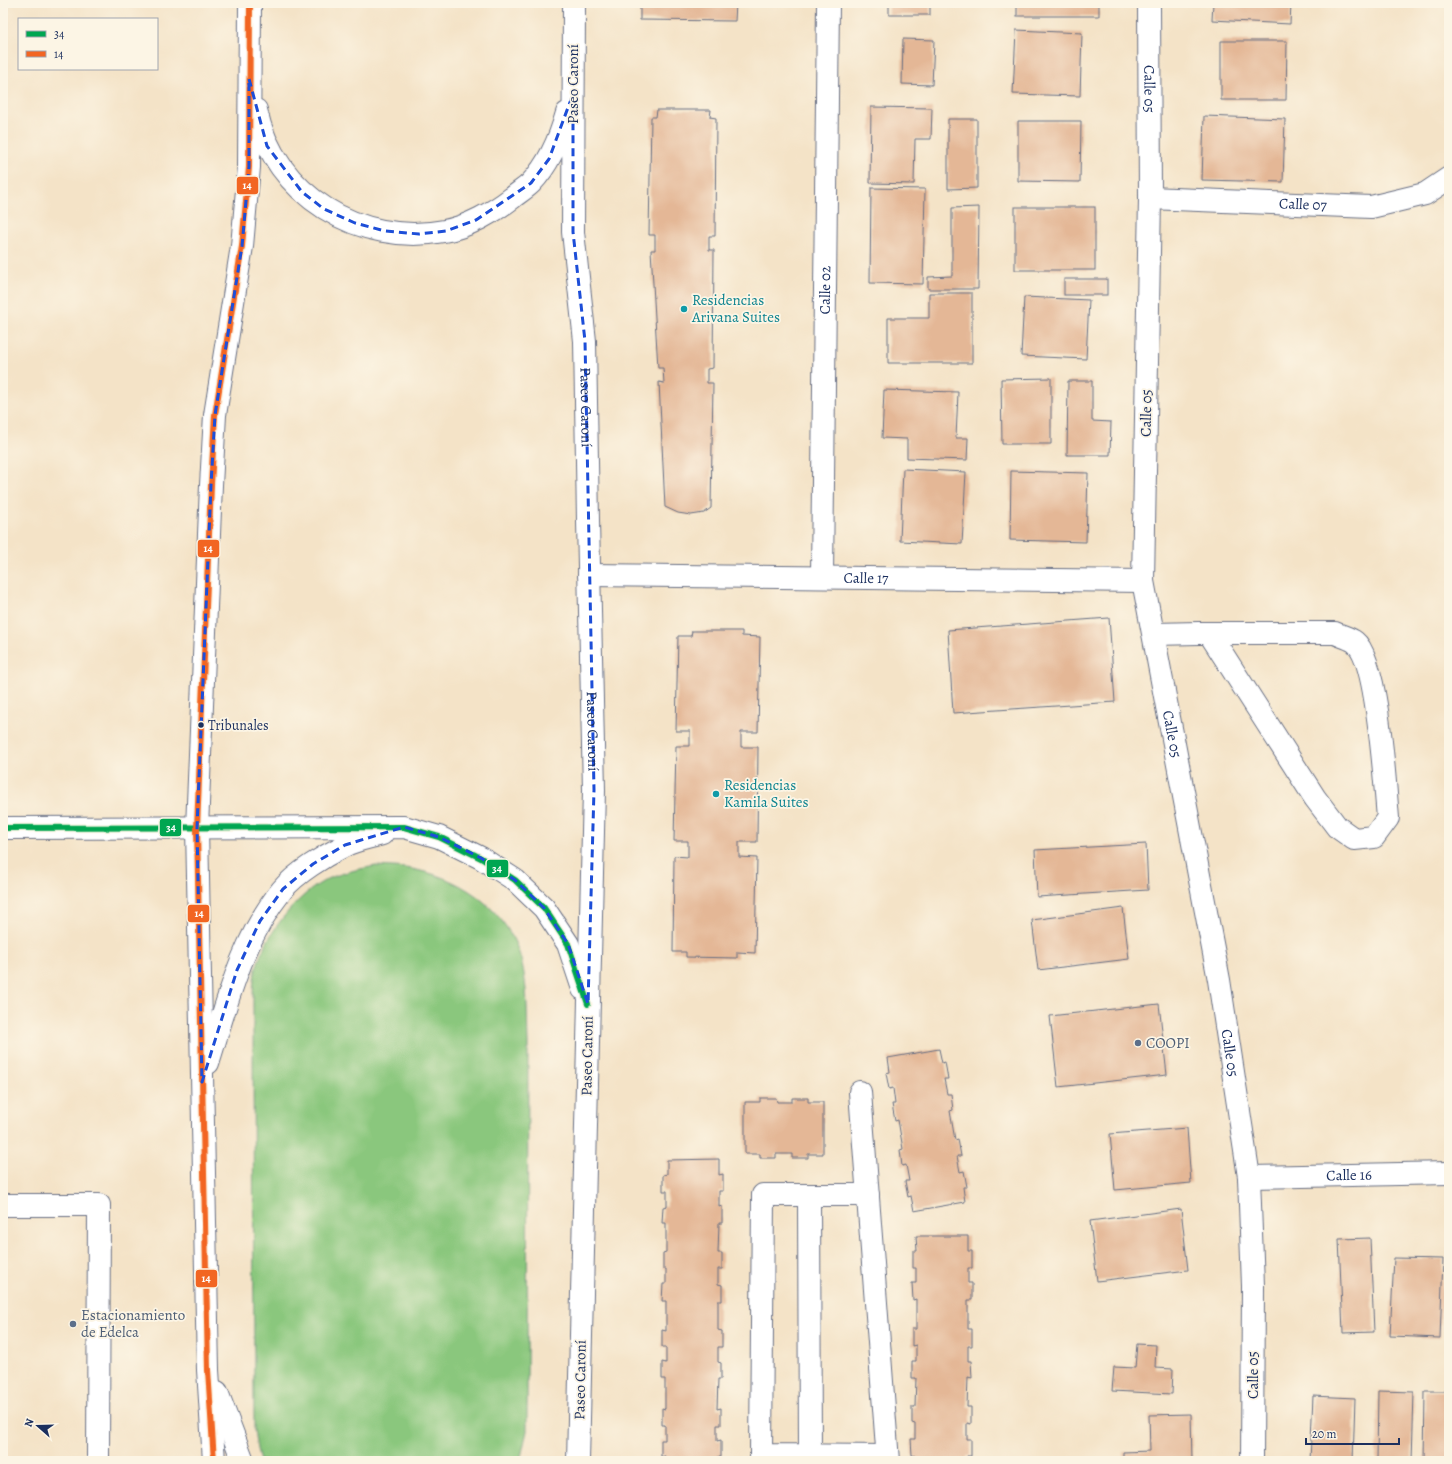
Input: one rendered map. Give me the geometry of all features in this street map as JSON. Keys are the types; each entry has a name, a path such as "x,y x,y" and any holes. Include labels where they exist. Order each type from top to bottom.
{"street":[{"path":"214,1461 208,1370 197,828 210,493 215,415 242,246 249,167 250,3"},
{"name":"Paseo Caroní","path":"574,3 573,232 585,341 588,575 594,790 578,1461"},
{"name":"Calle 02","path":"822,577 828,3"},
{"name":"Calle 05","path":"1149,3 1150,198 1143,580 1219,980 1249,1177 1253,1286 1252,1461"},
{"path":"249,79 258,120 267,146 284,172 302,192 324,209 355,223 385,231 419,234 446,231 476,220 503,205 531,183 549,159 562,131 573,94"},
{"name":"Calle 07","path":"1150,198 1371,206 1425,194 1449,178"},
{"name":"Calle 17","path":"588,575 1143,580"},
{"path":"1154,634 1209,633 1335,633 1356,642 1365,658 1374,689 1384,761 1388,818 1374,837 1354,839 1337,827 1315,798 1209,633"},
{"path":"202,1082 237,970 260,921 283,889 313,864 345,846 404,827"},
{"path":"3,828 404,827 439,837 481,858 515,880 544,908 568,944 588,1004"},
{"path":"860,1092 868,1195 888,1458 761,1455 763,1195 868,1195"},
{"name":"Calle 16","path":"1249,1177 1449,1173"},
{"path":"809,1195 810,1456"},
{"path":"3,1205 99,1205 98,1461"},
{"path":"208,1370 243,1461"},
{"path":"568,1461 579,1426"}],"highlighted area":[{"path":"249,79 267,146 302,192 324,209 355,223 385,231 419,234 446,231 476,220 531,183 549,159 573,94 573,232 585,341 594,790 588,1004 568,944 544,908 515,880 481,858 439,837 404,827 345,845 313,864 283,889 260,921 237,970 202,1082 197,828 211,485 215,415 242,246 249,167"}],"green space":[{"path":"376,866 421,871 454,882 469,891 496,913 515,942 521,959 526,990 528,1043 527,1431 520,1461 260,1461 257,1449 254,1430 253,1000 257,965 268,940 276,928 305,894 328,879 351,871"}],"building":[{"path":"640,3 736,3 735,21 640,20"},
{"path":"889,3 930,3 930,15 889,15"},
{"path":"1017,3 1099,3 1099,16 1017,16"},
{"path":"1213,3 1291,3 1290,24 1212,20"},
{"path":"1016,30 1082,33 1080,96 1013,94"},
{"path":"903,39 934,40 932,85 902,84"},
{"path":"1221,41 1287,41 1286,100 1221,100"},
{"path":"871,107 932,108 931,139 915,139 914,184 870,183"},
{"name":"Residencias Arivana Suites","path":"657,110 711,110 710,117 716,118 715,236 709,236 709,250 714,250 713,368 707,369 707,383 713,383 711,508 704,513 691,515 678,513 665,507 659,382 664,383 663,368 658,368 651,250 655,250 655,235 649,235 651,117 656,117"},
{"path":"1204,116 1285,119 1283,182 1202,180"},
{"path":"948,119 977,119 977,188 948,189"},
{"path":"1018,121 1081,121 1080,182 1018,181"},
{"path":"871,188 925,189 923,284 870,283"},
{"path":"979,207 978,289 928,289 928,277 952,276 952,208"},
{"path":"1015,207 1095,207 1095,270 1015,270"},
{"path":"1064,279 1107,279 1107,295 1064,295"},
{"path":"929,293 972,293 972,363 888,363 888,318 929,318"},
{"path":"1024,297 1089,300 1086,359 1021,356"},
{"path":"1051,378 1051,444 1002,444 1001,379"},
{"path":"1068,381 1092,381 1092,421 1111,422 1110,455 1067,455"},
{"path":"884,390 958,392 956,438 968,438 967,460 907,458 907,439 882,438"},
{"path":"903,469 966,472 962,544 900,541"},
{"path":"1011,471 1088,473 1086,542 1010,540"},
{"path":"1109,618 1115,702 953,713 948,630"},
{"name":"Residencias Kamila Suites","path":"692,631 742,631 742,636 760,637 758,732 741,732 741,747 758,747 757,842 739,842 739,857 757,858 755,953 737,952 737,958 686,957 686,952 673,952 674,856 688,857 688,841 674,841 676,746 690,746 690,731 676,731 678,636 691,636"},
{"path":"1146,844 1148,890 1037,897 1035,850"},
{"path":"1123,908 1129,959 1038,970 1032,920"},
{"path":"1159,1004 1167,1075 1058,1087 1050,1016"},
{"path":"939,1049 942,1063 945,1062 948,1079 944,1079 947,1094 951,1094 953,1110 950,1111 955,1140 958,1139 961,1156 957,1156 960,1172 964,1171 967,1187 963,1187 965,1202 914,1211 911,1196 908,1197 905,1181 909,1181 906,1165 902,1166 900,1150 903,1149 898,1120 895,1121 892,1104 895,1104 893,1088 889,1089 886,1073 890,1072 888,1058"},
{"path":"760,1098 776,1098 777,1102 792,1102 792,1098 808,1098 808,1102 823,1102 823,1154 808,1154 808,1158 792,1158 792,1154 776,1154 776,1158 760,1158 760,1154 745,1154 745,1102 760,1102"},
{"path":"1187,1128 1191,1183 1115,1190 1110,1134"},
{"path":"719,1159 719,1175 723,1174 723,1191 719,1191 719,1207 722,1206 722,1223 719,1223 718,1253 722,1253 722,1269 718,1269 718,1284 722,1285 722,1301 718,1301 718,1330 722,1331 722,1347 718,1347 718,1362 721,1363 721,1379 718,1379 717,1409 721,1408 721,1425 717,1425 717,1441 721,1440 721,1457 717,1457 717,1461 665,1461 665,1456 661,1457 661,1440 665,1440 665,1425 662,1425 662,1408 665,1409 665,1379 662,1379 662,1362 666,1363 666,1347 662,1347 662,1330 666,1331 666,1301 662,1301 663,1284 666,1284 666,1269 663,1269 663,1253 666,1252 666,1223 662,1223 663,1207 667,1206 667,1191 663,1191 663,1175 667,1174 667,1160"},
{"path":"1181,1209 1188,1270 1097,1281 1090,1221"},
{"path":"916,1236 968,1236 968,1251 972,1251 972,1268 968,1268 968,1283 972,1283 972,1300 968,1300 968,1329 972,1329 972,1346 968,1346 968,1361 971,1361 972,1378 968,1377 967,1407 971,1407 971,1424 967,1423 967,1439 971,1439 971,1456 967,1456 967,1461 915,1461 915,1456 912,1455 911,1439 915,1439 915,1424 912,1423 912,1407 915,1407 916,1378 912,1378 912,1361 916,1361 916,1345 912,1346 912,1329 916,1329 916,1299 913,1300 912,1283 916,1283 916,1268 913,1268 913,1251 917,1251"},
{"path":"1370,1238 1374,1332 1343,1333 1339,1239"},
{"path":"1394,1258 1443,1259 1440,1338 1390,1336"},
{"path":"1137,1344 1156,1345 1155,1368 1173,1369 1172,1394 1112,1391 1114,1367 1135,1368"},
{"path":"1378,1391 1414,1392 1412,1461 1377,1461"},
{"path":"1425,1391 1449,1391 1449,1461 1424,1461"},
{"path":"1313,1396 1355,1398 1353,1461 1310,1461"},
{"path":"1191,1414 1192,1461 1123,1461 1123,1452 1150,1451 1149,1415"}],"transit line":[{"name":"14","path":"214,1461 208,1370 197,828 215,415 242,246 249,167 250,3"},
{"name":"34","path":"3,828 404,827 439,837 481,858 515,880 544,908 568,944 588,1004"}],"place":[{"name":"Residencias Arivana Suites","path":"684,309"},
{"name":"Tribunales","path":"201,725"},
{"name":"Residencias Kamila Suites","path":"716,794"},
{"name":"COOPI","path":"1138,1043"},
{"name":"Estacionamiento de Edelca","path":"73,1324"}]}
